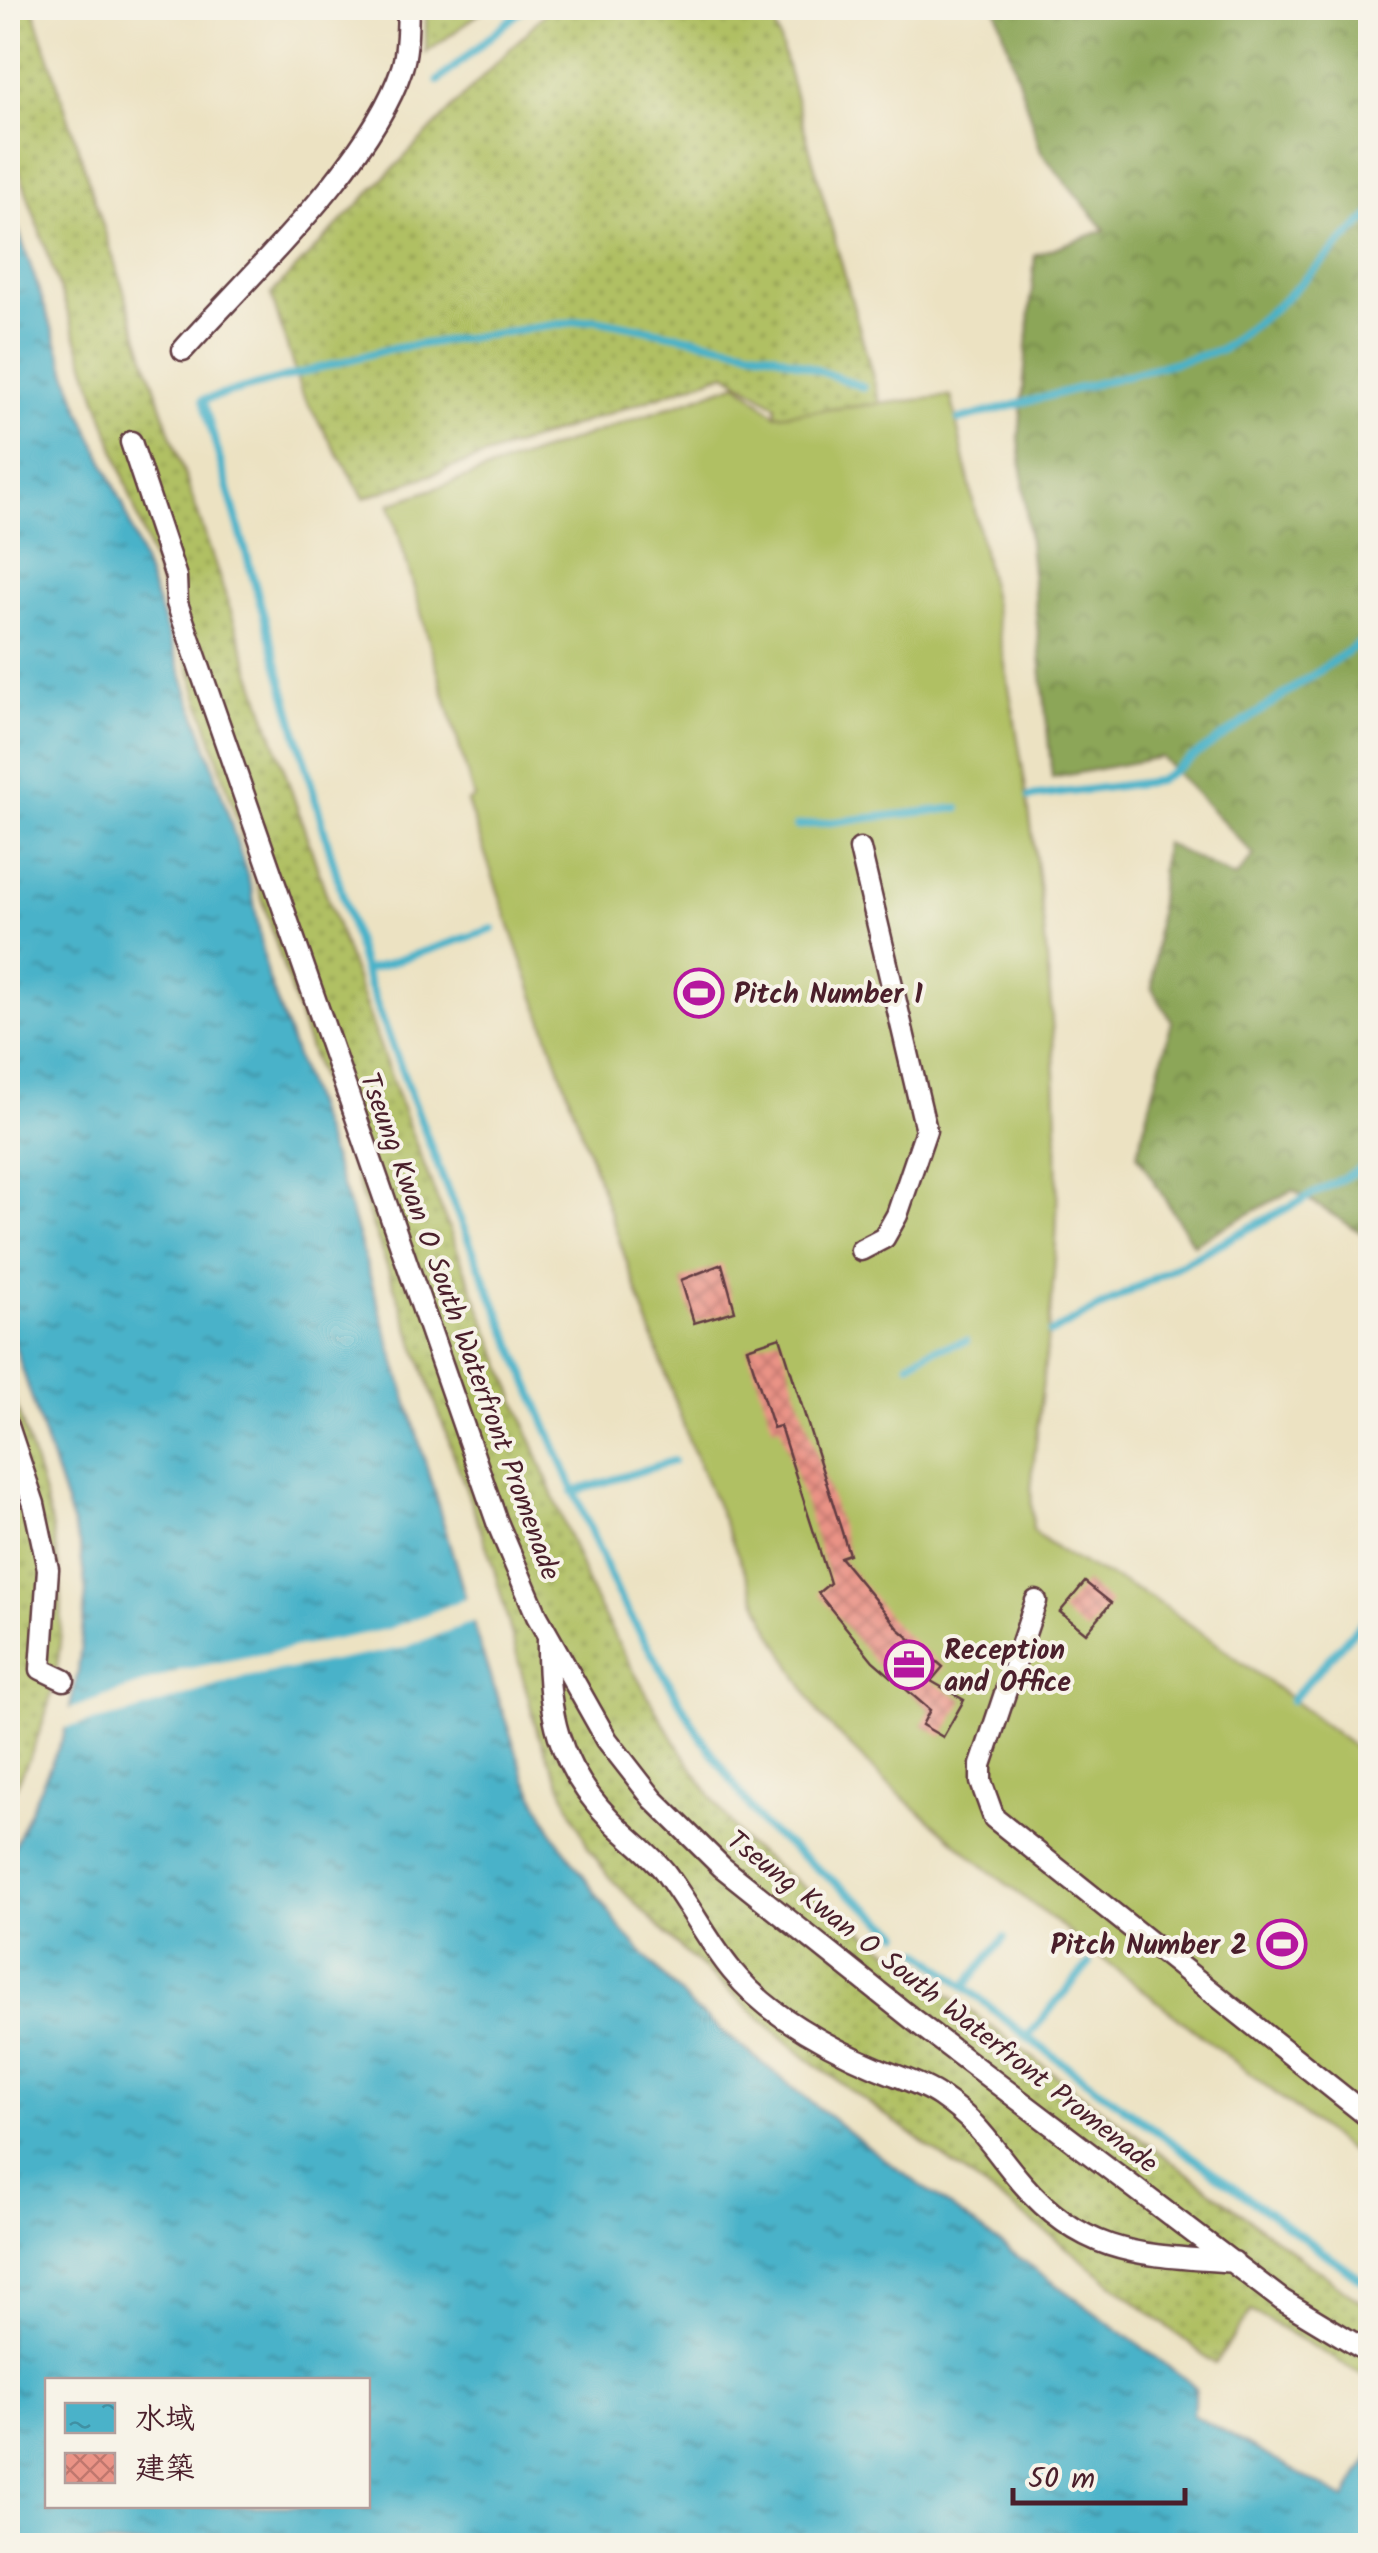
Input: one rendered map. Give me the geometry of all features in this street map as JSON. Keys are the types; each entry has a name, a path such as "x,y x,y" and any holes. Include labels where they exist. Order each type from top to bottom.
{"street":[{"path":"183,350 362,148 386,108 404,64 408,8"},
{"name":"Tseung Kwan O South Waterfront Promenade","path":"131,442 176,577 177,603 506,1546 548,1637 627,1770 722,1867 915,2021 1296,2308 1370,2353"},
{"path":"860,849 926,1130 897,1215 884,1238 861,1250"},
{"path":"8,1426 34,1504 48,1569 41,1669 64,1680"},
{"path":"1036,1601 981,1765 981,1782 994,1818 1370,2118"},
{"path":"548,1637 547,1698 567,1758 592,1798 667,1876 712,1950 759,2000 838,2048 935,2092 992,2140 1021,2182 1084,2238 1134,2255 1234,2262"}],"green space":[{"path":"8,8 33,8 150,372 404,1114 591,1592 644,1690 682,1753 746,1844 1370,2309 1370,2379 1251,2311 1215,2364 1062,2244 804,2056 682,1950 609,1877 588,1847 538,1734 493,1565 304,1032 191,673 20,173 8,149"},
{"path":"426,8 487,8 426,53"},
{"path":"550,8 771,8 927,574 774,488 776,405 726,373 364,498 301,392 271,294"},
{"path":"996,8 1370,8 1370,1238 1293,1190 1193,1244 1137,1154 1172,1021 1152,989 1164,843 1235,878 1254,855 1161,757 1052,778 1019,438 1035,255 1105,230 1041,152"},
{"path":"738,383 776,415 951,396 1028,801 1051,1005 1057,1108 1056,1247 1031,1491 1033,1530 1061,1552 1159,1603 1370,1759 1370,2167 981,1864 891,1787 820,1716 767,1623 689,1441 467,802 474,798 390,504"},
{"path":"8,1381 43,1493 61,1592 60,1641 52,1691 35,1744 8,1802"}],"water":[{"path":"8,200 79,407 123,504 209,753 252,891 267,974 350,1209 482,1653 526,1779 555,1836 624,1933 692,2007 865,2145 1187,2380 1196,2389 1192,2414 1345,2499 1370,2455 1370,2545 8,2545 8,1859 64,1735 78,1672 86,1592 80,1547 8,1325"}],"pier":[{"path":"470,1597 477,1620 403,1648 241,1678 128,1714 60,1729 64,1711 181,1670 388,1629"}],"building":[{"path":"722,1264 735,1311 694,1323 681,1280"},
{"path":"780,1337 849,1554 840,1557 899,1629 943,1667 931,1681 964,1700 943,1737 922,1725 930,1710 873,1661 818,1593 830,1583 780,1426 773,1428 747,1348"},
{"path":"1085,1582 1111,1603 1086,1633 1060,1612"}],"waterway":[{"path":"438,81 524,8"},
{"path":"959,420 1221,350 1277,306 1370,216"},
{"path":"863,387 774,354 595,319 389,349 203,400 364,971 445,1184 617,1593 699,1734 763,1826 900,1933"},
{"path":"1030,797 1158,781 1370,636"},
{"path":"797,826 958,808"},
{"path":"364,971 493,929"},
{"path":"1051,1333 1370,1164"},
{"path":"909,1363 931,1350 966,1341"},
{"path":"573,1492 673,1461"},
{"path":"1291,1700 1370,1613"},
{"path":"965,1986 1004,1938"},
{"path":"921,1951 1027,2037 1370,2286"},
{"path":"1027,2037 1089,1964"}],"place":[{"name":"Pitch Number 1","path":"699,993"},
{"name":"Reception and Office","path":"909,1665"},
{"name":"Pitch Number 2","path":"1282,1944"}]}
